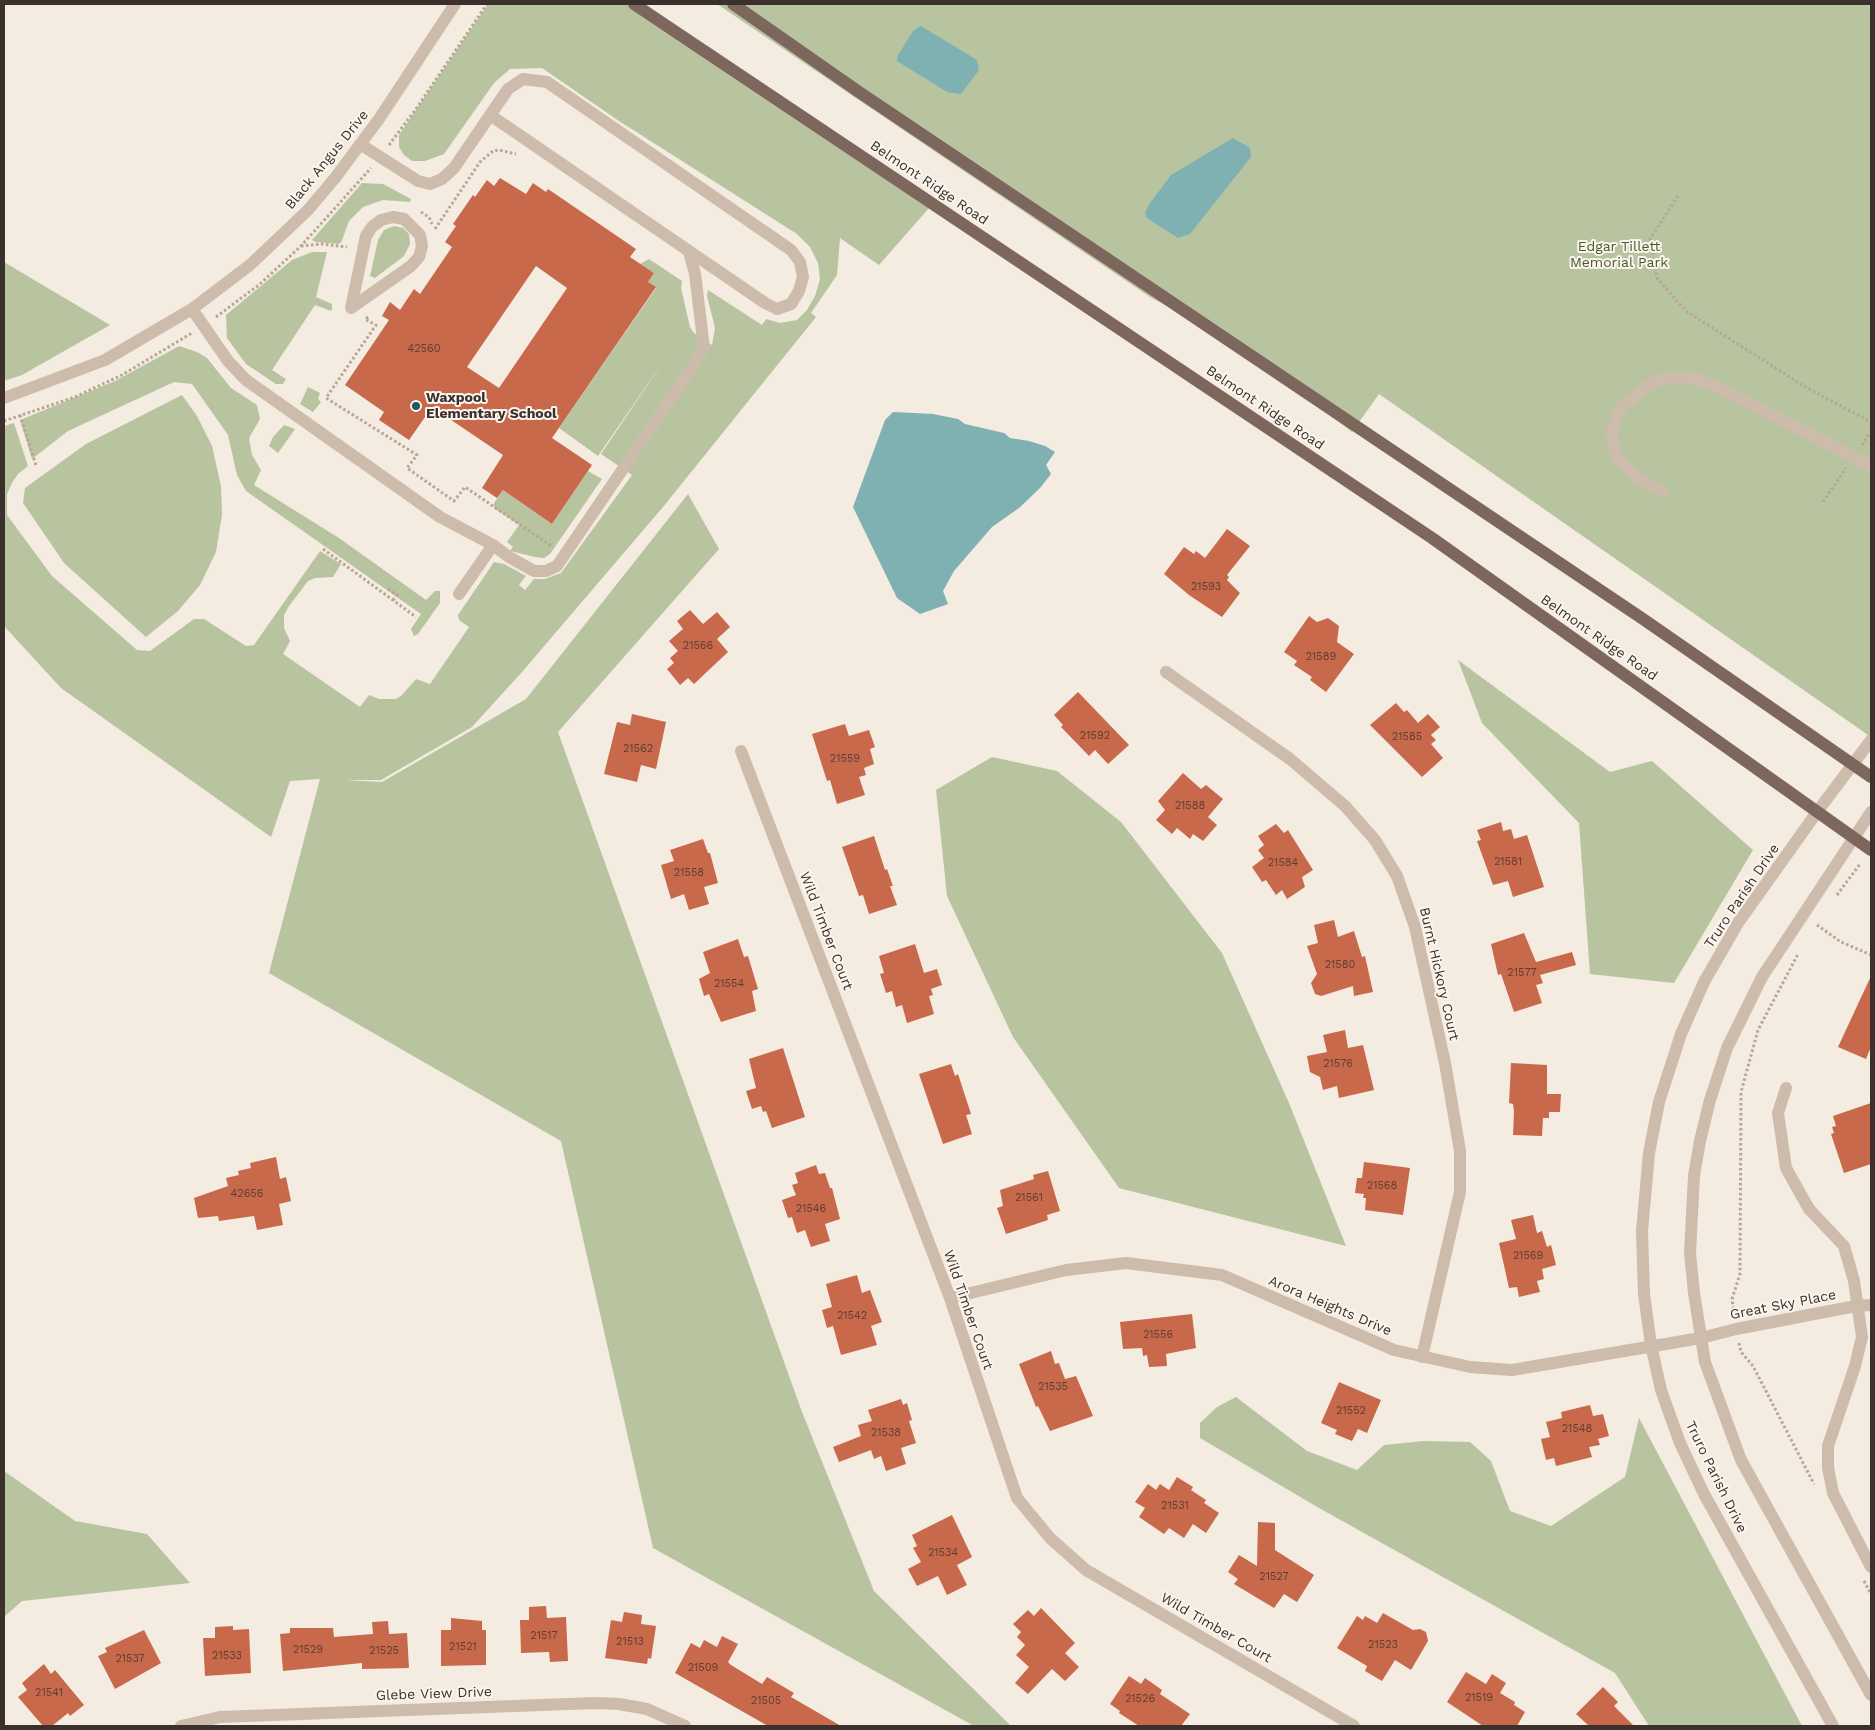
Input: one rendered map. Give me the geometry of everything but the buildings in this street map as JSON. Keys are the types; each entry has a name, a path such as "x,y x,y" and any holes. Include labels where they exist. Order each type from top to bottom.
{"main road":[{"name":"Belmont Ridge Road","path":"634,4 1432,538 1871,850"},
{"path":"733,4 875,103 1635,614 1871,777"}],"street":[{"name":"Black Angus Drive","path":"4,398 105,360 192,309 250,265 281,237 317,199 360,144 456,4"},
{"path":"360,144 418,181 430,184 442,179 454,168 490,115 508,89 523,79 546,82 791,250 800,262 803,277 800,291 791,304 777,309 765,303 490,115"},
{"path":"393,217 404,219 420,235 422,246 419,258 411,266 351,308 366,236 372,227 381,220 393,217"},
{"path":"192,309 228,361 246,380 440,517 493,545 509,557 534,571 546,571 557,566 566,555 704,348 695,274 690,252"},
{"path":"1662,492 1637,477 1619,460 1613,446 1612,430 1621,408 1654,381 1675,377 1699,380 1725,391 1871,466"},
{"path":"459,594 493,545"},
{"name":"Burnt Hickory Court","path":"1166,672 1290,759 1345,806 1375,840 1397,876 1415,927 1445,1064 1460,1151 1460,1192 1422,1357"},
{"name":"Truro Parish Drive","path":"1833,1726 1704,1494 1680,1443 1661,1390 1651,1346 1644,1294 1642,1231 1649,1153 1659,1102 1681,1034 1704,982 1738,923 1817,812 1854,766 1871,740"},
{"name":"Wild Timber Court","path":"741,751 950,1298 1017,1498 1050,1538 1086,1570 1354,1726"},
{"path":"1871,812 1855,839 1762,977 1727,1048 1710,1100 1699,1150 1691,1216 1692,1269 1705,1362 1712,1386 1741,1460 1871,1695"},
{"path":"1786,1088 1778,1113 1786,1168 1809,1209 1844,1246 1854,1281 1856,1306 1862,1337 1855,1366 1828,1446 1828,1468 1833,1493 1871,1567"},
{"name":"Arora Heights Drive","path":"950,1298 1066,1270 1126,1263 1222,1275 1394,1350 1470,1367 1512,1370 1701,1338"},
{"name":"Great Sky Place","path":"1701,1338 1736,1329 1856,1306 1871,1305"},
{"name":"Glebe View Drive","path":"181,1726 220,1717 595,1703 619,1704 646,1709 685,1726"}],"path":[{"path":"435,229 480,162 493,152 506,150 524,159"},
{"path":"1678,196 1650,239 1657,278 1686,311 1805,387 1871,422"},
{"path":"412,207 429,217 436,236"},
{"path":"302,246 321,244 346,248 348,241"},
{"path":"373,314 365,319 376,325 326,398 417,455 407,468 454,501 465,487 566,555"},
{"path":"20,415 36,465"},
{"path":"1858,451 1871,431"},
{"path":"1823,502 1848,466"},
{"path":"323,549 416,617"},
{"path":"388,589 397,595 393,600"},
{"path":"1836,896 1860,864"},
{"path":"1812,932 1821,918"},
{"path":"1816,925 1841,942 1871,956"},
{"path":"1798,953 1758,1030 1741,1092 1740,1274 1732,1299 1741,1352 1754,1366 1817,1489"},
{"path":"1862,1577 1871,1594"}],"green space":[{"path":"488,4 629,4 929,208 879,265 840,238 837,275 811,313 816,317 663,507 522,672 472,727 381,780 345,780 382,782 526,699 688,494 719,549 558,732 802,1412 874,1591 1011,1726 974,1726 653,1548 561,1141 269,973 320,779 290,781 271,837 61,688 4,626 4,426 14,423 28,466 18,474 7,494 7,515 52,576 137,650 150,651 194,619 204,619 246,646 254,645 320,551 341,564 333,577 315,578 308,581 289,606 284,615 284,628 290,641 283,654 360,707 369,695 379,699 396,699 416,679 430,684 469,627 459,620 458,615 494,562 504,564 526,576 519,585 525,590 534,579 545,579 561,573 632,475 601,454 667,356 598,456 559,428 656,288 648,282 654,273 640,264 649,259 682,281 681,288 690,327 694,333 712,345 715,328 707,296 708,290 762,325 766,319 780,323 797,320 807,310 815,296 820,279 818,263 810,247 797,234 619,121 542,68 510,69 494,83 444,154 425,161 412,161 404,155 399,147 399,135"},
{"name":"Edgar Tillett Memorial Park","path":"717,4 1871,4 1871,737 1379,394 1352,432 1229,339 1150,297"},
{"path":"362,183 383,184 411,199 410,202 383,200 363,207 349,221 341,243 316,242 312,240"},
{"path":"394,226 403,228 409,234 410,244 404,256 375,278 370,276 378,240 384,230"},
{"path":"312,252 327,252 316,297 332,304 332,309 331,311 315,305 272,370 286,379 283,384 276,384 246,364 227,338 226,315 292,260"},
{"path":"4,262 110,325 22,375 4,381"},
{"path":"179,346 197,352 207,358 231,388 257,405 260,419 249,438 252,455 261,470 254,485 339,538 426,600 435,591 440,591 440,603 418,634 414,636 411,629 421,614 246,491 237,475 228,435 192,384 174,382 68,431 32,459 20,420 115,381"},
{"path":"308,387 320,393 318,399 321,402 313,412 300,404"},
{"path":"182,395 197,416 212,446 221,486 222,515 216,552 200,585 178,611 146,637 64,563 23,503 25,488 86,444"},
{"path":"284,425 295,429 278,453 269,446 273,437"},
{"path":"588,471 602,479 550,554 544,558 510,551 513,547 507,542 519,525 494,508 494,503 503,490 552,524"},
{"path":"1458,660 1610,772 1652,761 1753,850 1674,983 1590,974 1579,823 1482,723"},
{"path":"992,757 1057,771 1121,822 1222,953 1289,1103 1346,1246 1119,1188 1013,1037 947,896 936,790"},
{"path":"1236,1397 1307,1451 1357,1470 1384,1445 1424,1441 1470,1442 1491,1461 1510,1511 1551,1526 1625,1477 1639,1418 1802,1726 1649,1726 1615,1673 1319,1508 1200,1438 1200,1423 1217,1407"},
{"path":"4,1471 75,1521 147,1534 190,1583 22,1601 4,1617"}],"water":[{"path":"921,26 977,60 979,70 961,94 947,92 897,61 898,55 913,31"},
{"path":"1233,138 1250,148 1251,157 1190,234 1178,238 1147,218 1145,213 1148,206 1171,175"},
{"path":"893,412 933,414 958,419 965,424 1004,433 1010,438 1029,441 1045,446 1055,452 1046,465 1051,474 1040,488 1019,508 992,527 954,571 943,591 948,604 920,614 897,598 853,507 885,420"}],"place":[{"name":"Waxpool Elementary School","path":"416,406"}]}
